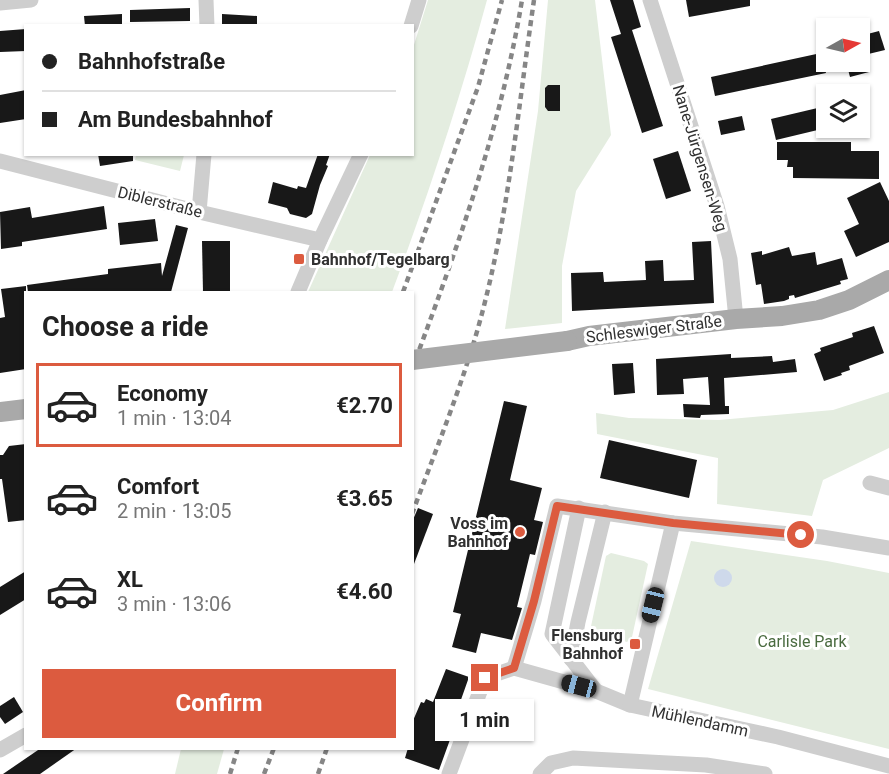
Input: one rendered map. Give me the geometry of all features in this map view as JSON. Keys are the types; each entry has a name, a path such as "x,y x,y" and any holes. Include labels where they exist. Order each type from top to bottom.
{"main road":[{"name":"Schleswiger Straße","path":"414,360 567,341 590,336 819,310 849,300 889,280"},
{"path":"0,412 24,409"}],"street":[{"path":"0,3 31,0"},
{"path":"206,0 207,24"},
{"path":"412,24 419,0"},
{"name":"Nane-Jürgensen-Weg","path":"650,0 717,206 730,259 736,319"},
{"path":"199,212 204,156"},
{"path":"298,291 360,156"},
{"name":"Diblerstraße","path":"0,161 199,212 320,240"},
{"path":"870,483 889,488"},
{"path":"449,774 485,678 514,668 534,601 557,506 673,523 822,537 889,548"},
{"path":"579,508 552,634 596,690"},
{"path":"571,659 605,512"},
{"path":"630,705 673,523"},
{"name":"Mühlendamm","path":"514,668 596,690 630,705 778,738 889,766"},
{"path":"0,750 24,736"},
{"path":"540,774 551,763 573,758 765,774"}],"green space":[{"path":"428,0 487,0 443,147 392,291 308,291 370,156 414,156 414,45"},
{"path":"548,0 595,0 611,135 576,191 562,266 562,323 505,329 538,111"},
{"path":"136,156 184,156 180,171 135,160"},
{"path":"889,392 889,448 823,480 812,516 717,504 718,458 597,434 596,413 629,418 719,420 833,410"},
{"name":"Carlisle Park","path":"691,541 827,561 889,573 889,749 648,689"},
{"path":"611,553 648,564 632,637 627,642 590,631 606,556"},
{"path":"181,750 224,750 217,774 175,774"}],"water":[{"path":"723,569 729,572 732,578 729,584 723,587 717,584 714,578 717,572"}],"building":[{"path":"610,0 633,0 641,27 632,30 663,126 642,133 611,37 621,34"},
{"path":"686,0 750,0 750,6 689,17"},
{"path":"190,8 190,21 130,22 130,10"},
{"path":"122,14 122,24 85,24 84,16"},
{"path":"222,14 257,16 257,24 222,24"},
{"path":"24,29 24,51 0,52 0,31"},
{"path":"879,31 885,50 870,54 870,33"},
{"path":"816,54 816,72 826,73 715,96 711,77"},
{"path":"849,72 869,72 850,77"},
{"path":"548,85 560,85 560,111 548,111 545,107 545,88"},
{"path":"24,90 24,119 0,123 0,95"},
{"path":"816,108 816,130 776,140 771,119"},
{"path":"742,116 745,130 721,135 718,121"},
{"path":"777,142 851,142 851,151 879,151 879,179 793,178 793,167 787,167 788,160 777,160"},
{"path":"678,151 691,191 666,199 653,159"},
{"path":"98,156 133,156 133,161 100,166"},
{"path":"317,156 329,156 312,214 306,218 290,214 287,208 268,203 273,182 297,189 298,186 306,188"},
{"path":"880,182 889,201 889,242 856,257 844,231 859,224 847,198"},
{"path":"104,206 107,229 22,242 22,246 1,249 0,212 30,207 32,218"},
{"path":"155,219 158,241 120,245 118,223"},
{"path":"176,225 188,228 171,291 28,291 27,285 108,274 108,269 161,263 162,276"},
{"path":"202,241 230,241 230,291 203,291"},
{"path":"711,241 714,303 572,311 571,273 603,272 604,282 646,280 645,261 663,260 664,281 694,280 692,242"},
{"path":"789,247 792,256 815,252 817,265 842,258 848,279 840,281 841,284 795,298 794,295 784,301 764,304 761,284 756,285 751,253 762,251 762,255"},
{"path":"26,286 26,291 24,291 24,369 0,373 0,318 5,317 1,289"},
{"path":"874,326 884,353 849,366 850,370 841,373 842,375 824,381 814,354 821,351 820,348 853,337 852,333"},
{"path":"731,354 731,358 772,356 773,362 795,359 797,372 724,378 725,406 729,406 729,414 701,415 700,418 684,417 683,404 710,405 708,377 683,379 684,394 657,395 656,359"},
{"path":"633,363 635,393 614,395 612,364"},
{"path":"504,401 527,406 510,480 542,488 534,520 543,522 535,555 530,554 517,607 522,608 512,640 481,633 476,653 452,647 461,614 453,612"},
{"path":"609,440 697,460 689,498 600,478"},
{"path":"24,444 24,520 8,522 2,479 0,479 0,455 3,455 9,446"},
{"path":"418,508 433,514 414,564 414,517"},
{"path":"24,572 24,600 0,615 0,587"},
{"path":"446,669 469,677 457,711 460,712 439,770 405,758 407,750 414,750 414,718 421,702 424,703 426,699 433,702"},
{"path":"14,697 23,712 5,724 0,717 0,706"},
{"path":"38,750 74,750 40,774 3,774"}],"railway":[{"path":"403,291 478,87 502,0"},
{"path":"414,364 461,233 490,141 522,0"},
{"path":"414,509 463,375 488,288 505,206 534,0"},
{"path":"230,774 237,750"},
{"path":"264,774 273,750"},
{"path":"318,774 326,750"}],"place":[{"name":"Bahnhof/Tegelbarg","path":"299,259"},
{"name":"Voss im Bahnhof","path":"520,532"},
{"name":"Flensburg Bahnhof","path":"635,644"}],"route":[{"path":"485,678 514,668 534,601 557,506 673,523 801,535"}]}
